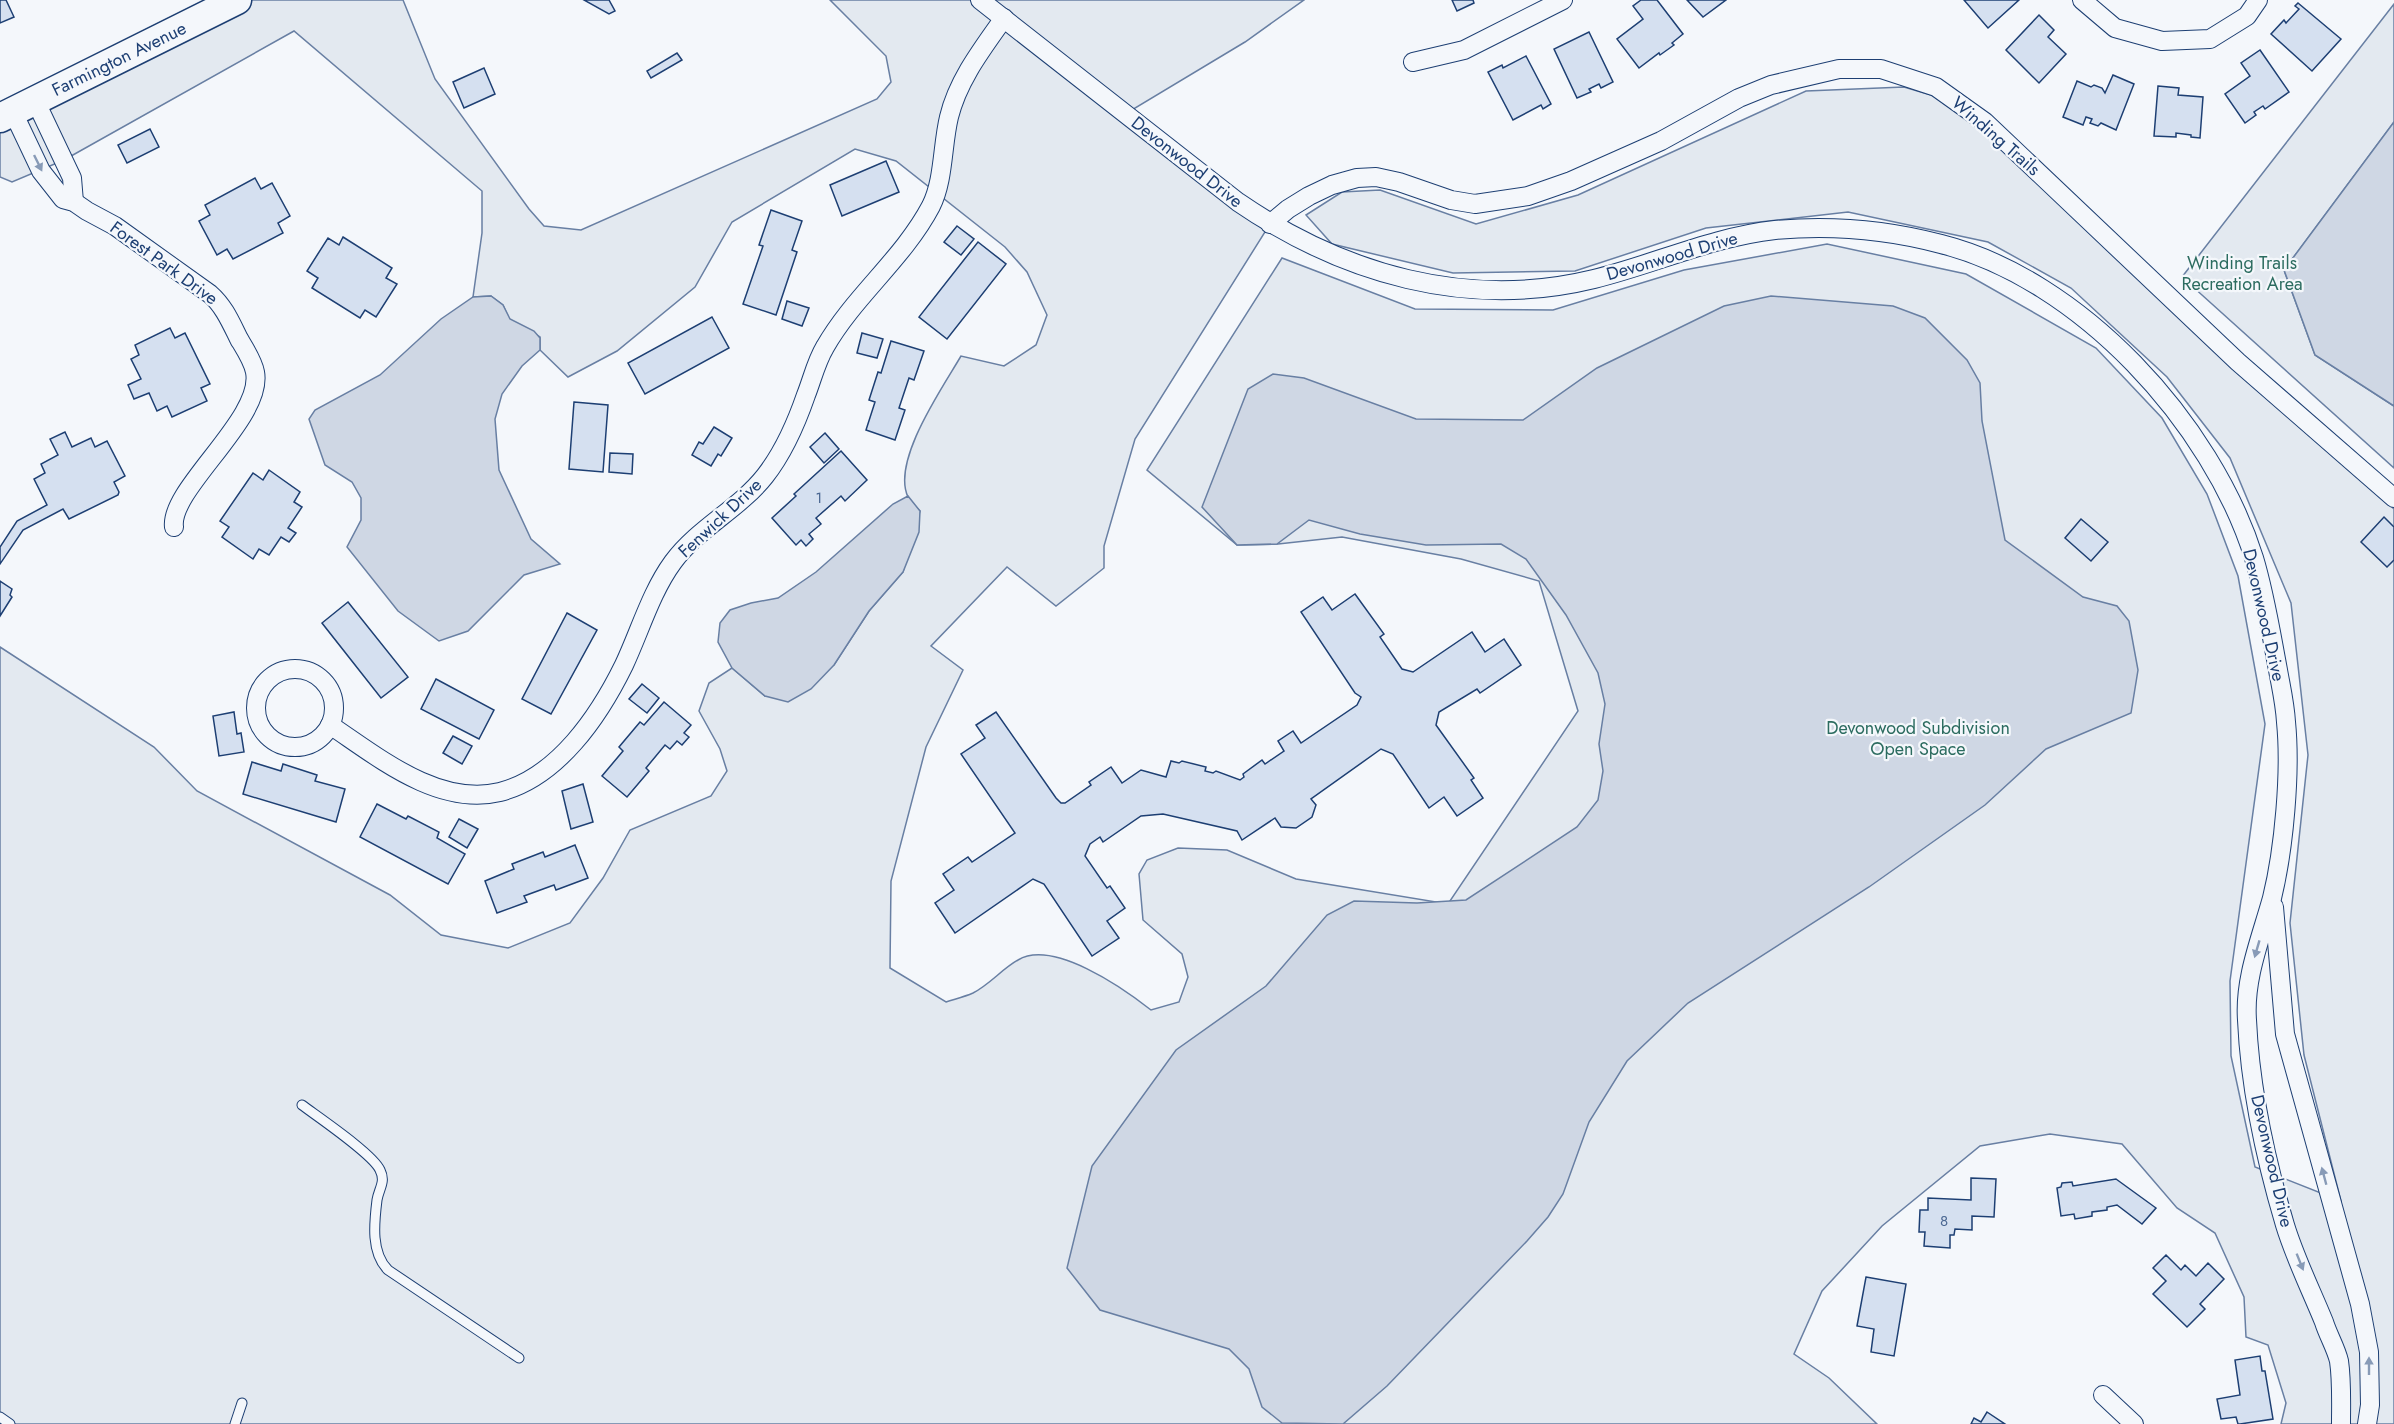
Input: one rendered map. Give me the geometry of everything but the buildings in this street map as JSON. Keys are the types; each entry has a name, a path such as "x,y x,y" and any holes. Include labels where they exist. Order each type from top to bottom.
{"main road":[{"name":"Farmington Avenue","path":"16,110 237,0"}],"street":[{"name":"Devonwood Drive","path":"980,0 1205,178 1270,224 1340,259 1401,279 1452,287 1505,289 1552,286 1591,280 1737,236 1777,230 1871,231 1944,244 2001,266 2051,294 2108,338 2153,381 2214,469 2253,556 2271,627 2286,721 2287,783 2273,893 2252,965 2246,1016 2259,1119 2286,1227 2338,1360 2342,1424"},
{"path":"1413,62 1464,50 1563,0"},
{"path":"2082,0 2115,28 2162,41 2210,39 2247,16 2258,0"},
{"name":"Fenwick Drive","path":"330,725 404,771 434,786 453,792 490,793 509,789 538,774 566,751 612,687 660,584 675,560 765,476 794,428 825,347 850,309 918,227 936,194 949,119 959,88 1004,18"},
{"name":"Winding Trails","path":"1270,224 1309,196 1332,185 1356,178 1376,177 1399,182 1451,200 1475,204 1528,196 1571,181 1661,141 1739,99 1771,85 1839,69 1881,69 1936,87 1985,122 2238,362 2394,498"},
{"path":"16,110 72,178 74,202"},
{"name":"Forest Park Drive","path":"16,110 46,178 63,199 74,202 115,226 210,294 222,306 254,369 255,384 247,406 176,509 174,526"},
{"path":"297,669 315,675 325,683 333,700 330,725 322,735 307,745 289,746 277,742 263,730 258,719 257,701 261,689 268,680 284,670 297,669"},
{"name":"Devonwood Drive","path":"2273,893 2285,1034 2360,1304 2369,1352 2370,1405 2367,1424"},
{"path":"2103,1395 2134,1424"}],"lane":[{"path":"302,1105 356,1146 379,1167 384,1180 377,1199 375,1247 379,1261 388,1270 519,1358"},
{"path":"235,1424 242,1403"},
{"path":"0,1417 10,1424"}],"green space":[{"name":"Devonwood Subdivision Open Space","path":"237,0 403,0 435,79 529,209 544,226 581,230 877,99 891,82 886,56 830,0 1304,0 1245,42 1125,114 1270,224 1135,439 1104,546 1104,568 1056,606 1007,567 931,646 963,670 926,747 891,881 890,968 946,1002 973,993 1018,960 1033,955 1050,956 1087,969 1106,979 1151,1010 1179,1002 1188,977 1182,954 1143,920 1139,874 1147,860 1178,848 1227,850 1296,879 1448,904 1578,711 1539,581 1461,559 1342,537 1278,544 1237,545 1147,470 1282,258 1415,309 1553,310 1684,270 1827,244 1966,274 2096,348 2162,418 2207,494 2238,576 2265,724 2230,981 2231,1056 2255,1167 2341,1201 2304,1055 2290,923 2308,755 2291,603 2230,458 2167,377 2071,288 1988,242 1848,212 1706,228 1575,271 1453,273 1332,244 1306,215 1342,192 1380,190 1476,224 1578,195 1806,91 1904,87 1941,98 2029,169 2197,330 2394,509 2394,1424 2281,1424 2286,1403 2268,1345 2246,1337 2244,1297 2215,1233 2177,1208 2122,1144 2050,1134 1980,1146 1882,1226 1822,1291 1794,1354 1829,1378 1877,1424 0,1424 0,647 154,747 197,791 390,895 441,935 508,948 570,923 603,878 630,830 711,796 727,771 720,749 699,711 709,683 732,668 765,696 834,665 869,611 903,572 920,511 908,497 905,482 907,464 921,425 961,356 1004,366 1036,345 1047,315 1027,272 1005,247 896,161 855,149 732,222 695,287 617,351 568,377 540,350 540,337 509,319 503,305 491,296 473,297 482,233 482,191 294,31 64,160 12,182 0,177 0,118"},
{"name":"Winding Trails Recreation Area","path":"2394,4 2394,122 2284,270 2315,355 2394,406 2394,468 2182,277"}],"shaded area":[{"path":"2394,122 2394,406 2315,355 2284,270"},
{"path":"491,296 503,305 510,319 534,331 540,338 540,350 522,366 502,394 495,419 499,470 531,539 560,564 524,575 468,631 439,641 398,611 347,547 361,520 361,498 352,482 325,465 309,419 315,410 380,375 441,319 473,297"},
{"path":"1771,296 1893,306 1925,318 1967,360 1980,383 1982,421 2005,540 2083,597 2117,606 2129,621 2138,670 2131,713 2046,749 1985,805 1869,887 1688,1003 1627,1061 1589,1122 1563,1194 1548,1217 1387,1386 1343,1424 1282,1423 1262,1407 1249,1369 1229,1349 1100,1310 1067,1268 1092,1166 1176,1050 1266,986 1327,915 1354,901 1417,903 1466,900 1577,827 1598,800 1603,771 1599,744 1605,704 1598,673 1566,615 1526,559 1501,544 1426,545 1360,534 1309,520 1277,544 1237,545 1202,507 1248,389 1273,374 1304,378 1416,419 1523,420 1597,368 1724,306"},
{"path":"908,496 920,511 919,532 903,572 869,611 834,665 811,689 788,702 765,696 732,668 718,642 720,623 730,610 778,598 816,572 893,504"}]}
